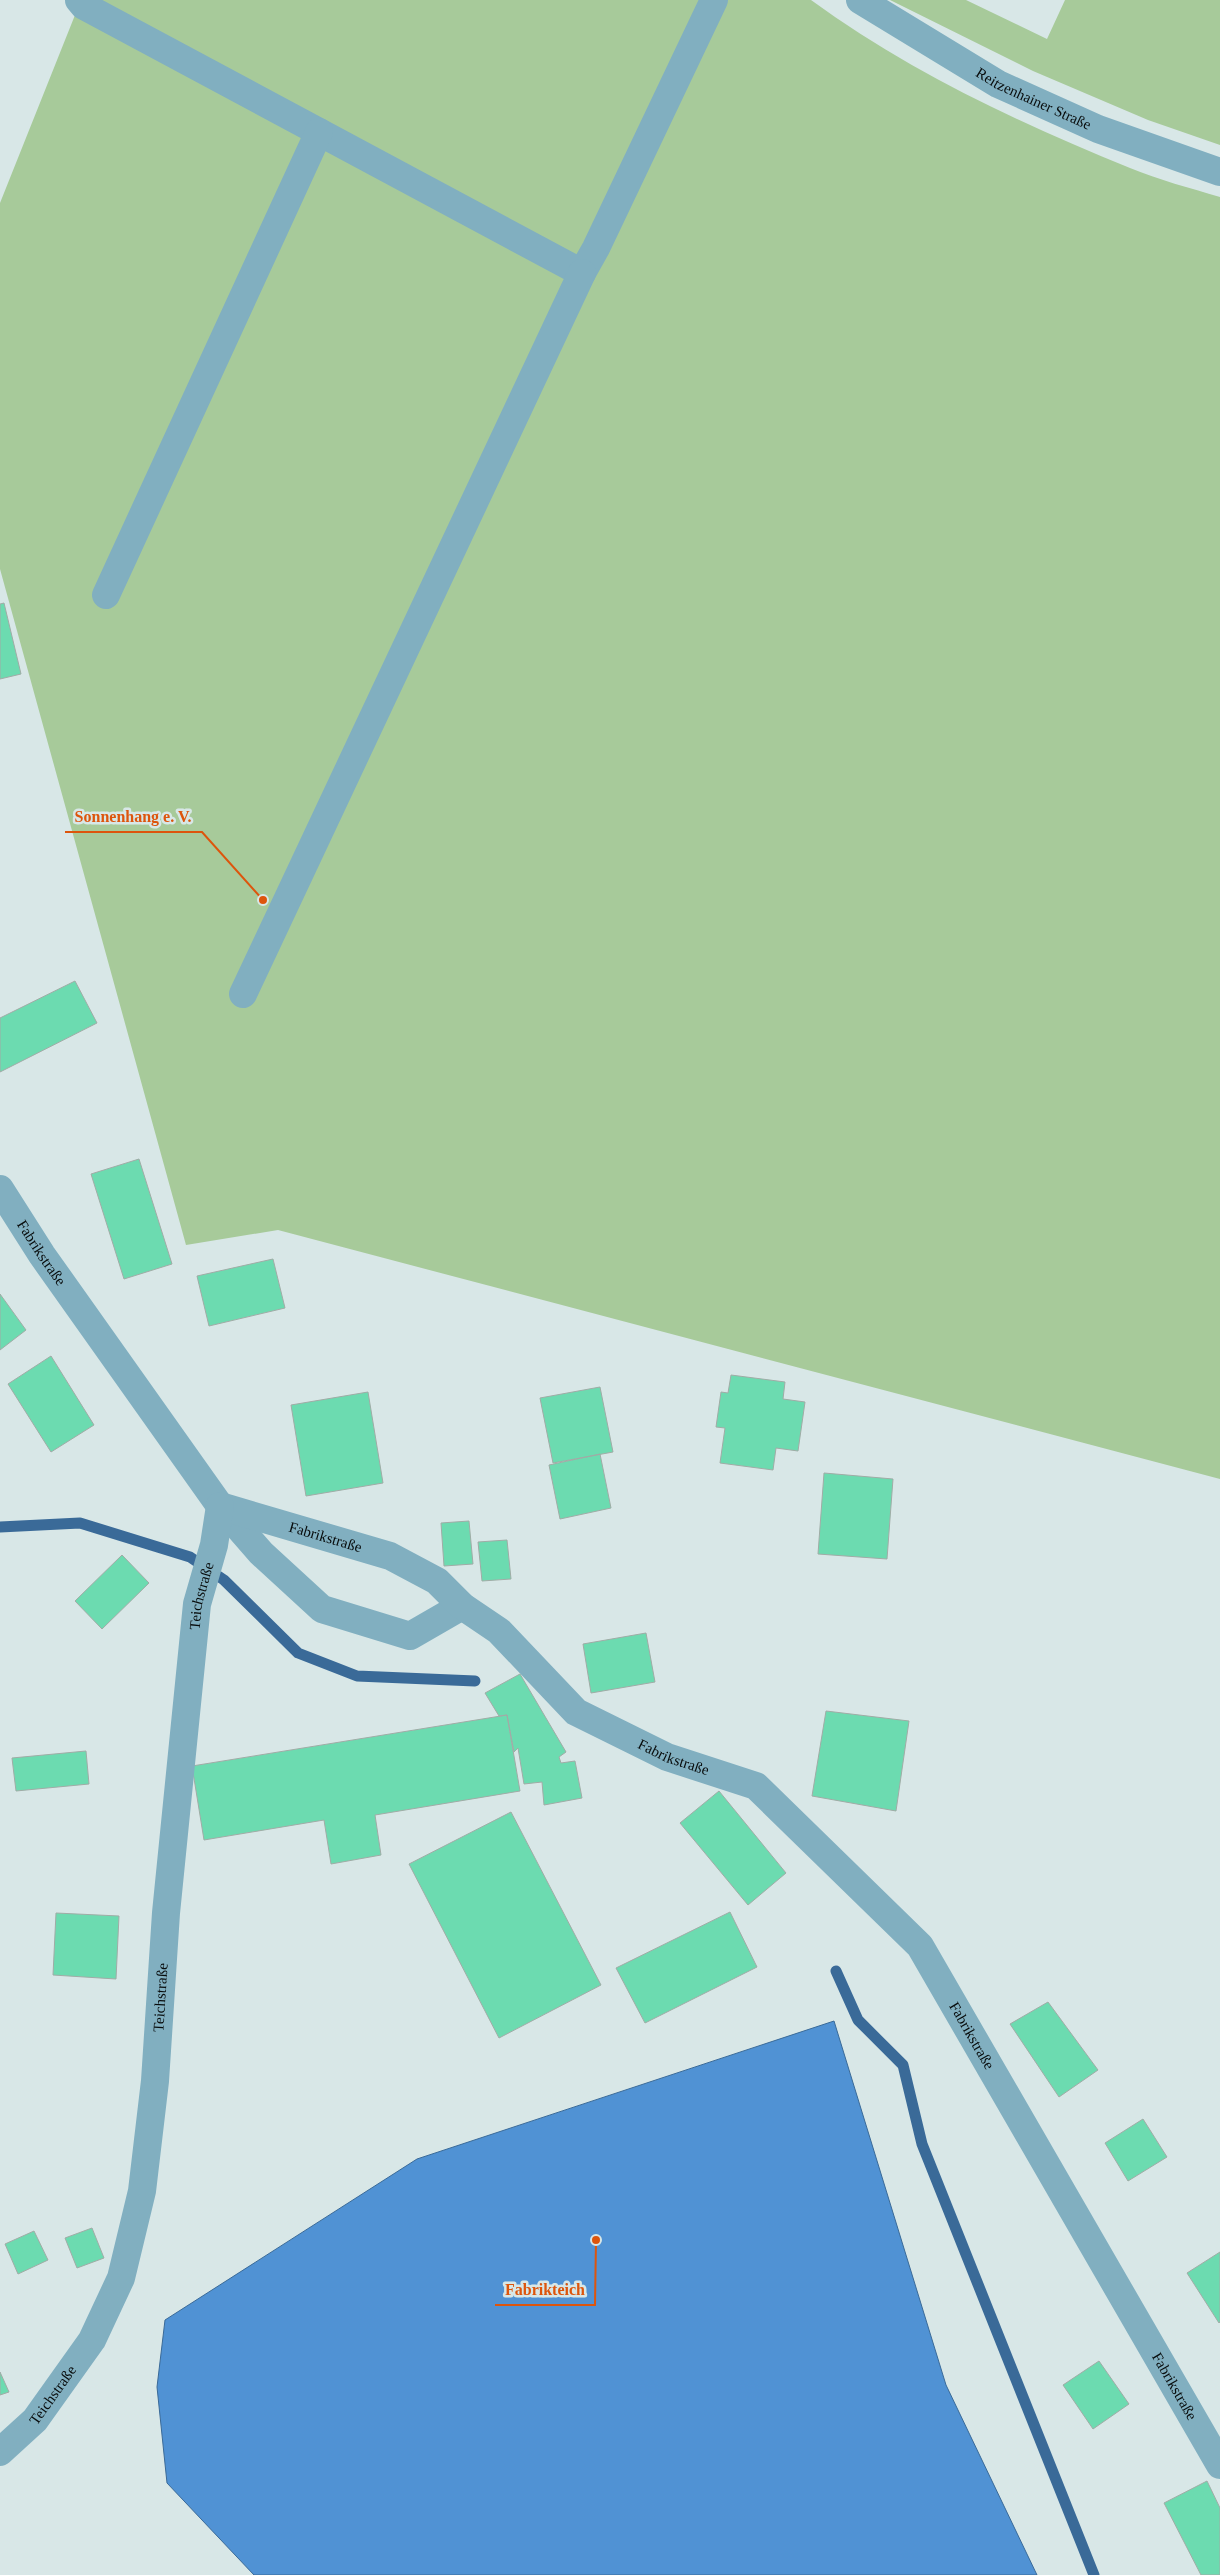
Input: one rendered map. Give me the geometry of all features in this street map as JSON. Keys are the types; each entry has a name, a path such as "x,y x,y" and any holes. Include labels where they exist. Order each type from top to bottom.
{"street":[{"path":"80,0 84,6 582,273"},
{"path":"243,994 582,273 596,248 714,0"},
{"name":"Reitzenhainer Straße","path":"860,0 998,84 1098,129 1220,172"},
{"path":"106,595 319,132"},
{"name":"Fabrikstraße","path":"0,1189 42,1255 220,1506 390,1556 437,1581 462,1606 499,1631 576,1712 667,1757 756,1786 920,1946 1220,2465"},
{"path":"220,1506 261,1554 322,1609 410,1636 462,1606"},
{"name":"Teichstraße","path":"0,2452 35,2420 92,2340 121,2278 140,2201 155,2081 166,1913 197,1604 214,1545 220,1506"}],"green space":[{"path":"81,0 811,0 886,50 965,94 1006,114 1088,151 1141,172 1220,197 1220,1479 278,1230 186,1245 0,569 0,203"},
{"path":"890,0 966,0 1047,39 1065,0 1220,0 1220,145 1148,120 1033,71"}],"water":[{"path":"834,2021 946,2385 1037,2575 254,2575 167,2483 157,2387 165,2320 417,2159"}],"building":[{"path":"4,603 21,674 0,679 0,604"},
{"path":"75,981 97,1023 0,1072 0,1018"},
{"path":"139,1159 172,1264 124,1279 91,1174"},
{"path":"273,1259 285,1308 209,1326 197,1276"},
{"path":"0,1294 26,1330 0,1350"},
{"path":"51,1356 94,1425 51,1452 8,1384"},
{"path":"731,1375 785,1382 783,1399 805,1402 798,1451 776,1448 773,1470 720,1463 725,1428 716,1427 721,1392 728,1393"},
{"path":"600,1387 613,1452 553,1463 540,1398"},
{"path":"368,1392 383,1483 306,1496 291,1405"},
{"path":"600,1454 611,1508 560,1519 549,1465"},
{"path":"824,1473 893,1479 887,1559 818,1554"},
{"path":"469,1521 473,1564 444,1566 441,1523"},
{"path":"507,1540 511,1579 482,1581 478,1542"},
{"path":"122,1555 149,1583 102,1629 75,1601"},
{"path":"646,1633 655,1682 591,1693 583,1644"},
{"path":"520,1674 566,1752 559,1757 561,1763 575,1761 582,1798 544,1805 542,1782 524,1784 518,1748 514,1752 507,1715 499,1716 485,1693"},
{"path":"826,1711 909,1721 896,1811 812,1796"},
{"path":"507,1715 520,1791 375,1815 381,1855 331,1864 324,1820 204,1840 192,1766"},
{"path":"86,1751 89,1784 16,1791 12,1758"},
{"path":"719,1791 786,1873 748,1905 680,1823"},
{"path":"511,1812 601,1985 499,2038 409,1864"},
{"path":"730,1912 757,1967 645,2023 616,1968"},
{"path":"56,1913 119,1916 116,1979 53,1975"},
{"path":"1048,2002 1098,2070 1059,2097 1010,2024"},
{"path":"1143,2119 1167,2157 1128,2181 1105,2143"},
{"path":"92,2228 104,2258 77,2268 65,2238"},
{"path":"34,2231 48,2260 18,2274 5,2244"},
{"path":"1220,2252 1220,2322 1219,2323 1187,2273"},
{"path":"1099,2361 1129,2404 1093,2429 1063,2385"},
{"path":"0,2372 9,2392 0,2395"},
{"path":"1207,2481 1220,2508 1220,2575 1201,2575 1164,2503"}],"waterway":[{"path":"0,1527 80,1523 190,1557 224,1580 298,1653 357,1676 475,1681"},
{"path":"836,1971 858,2020 903,2065 922,2144 1094,2575"}],"place":[{"name":"Sonnenhang e. V.","path":"263,900"},
{"name":"Fabrikteich","path":"596,2240"}]}
